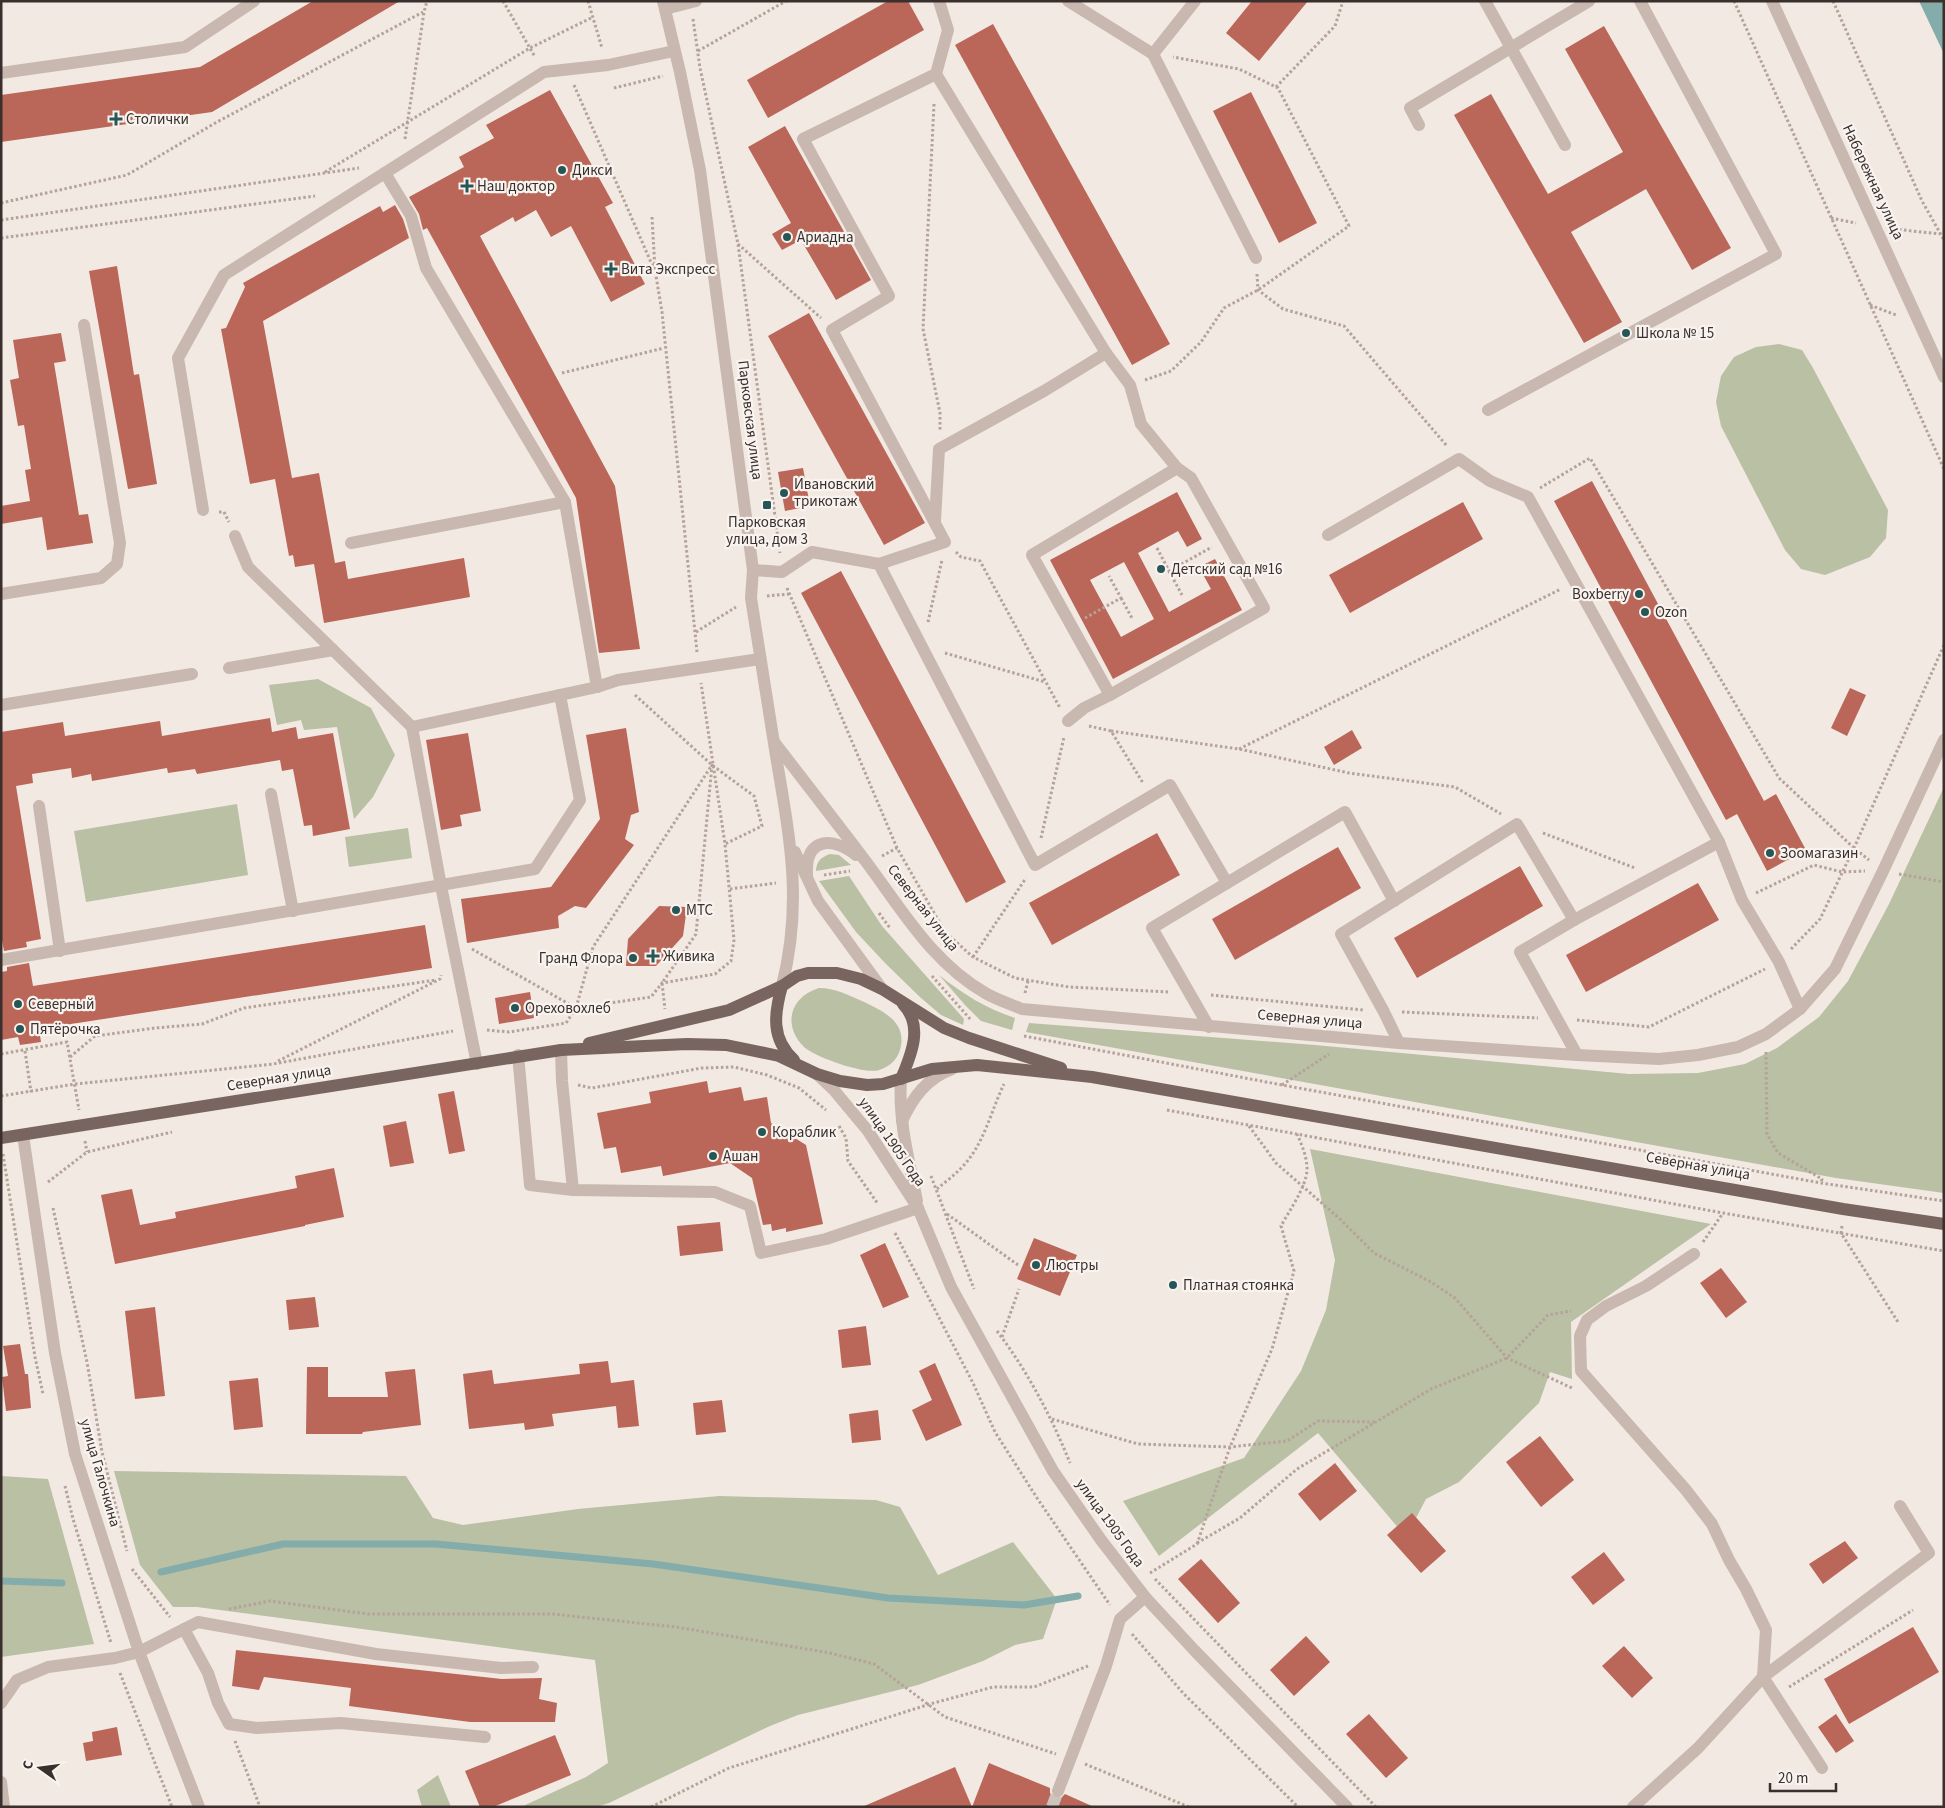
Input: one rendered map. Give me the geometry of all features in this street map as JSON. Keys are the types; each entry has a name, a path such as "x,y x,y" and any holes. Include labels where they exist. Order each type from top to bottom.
{"main road":[{"name":"Северная улица","path":"562,1050 729,1010 782,986 798,976 808,972 819,972 837,973 861,979 896,997 944,1028 969,1038 1092,1077"},
{"name":"Северная улица","path":"782,986 776,1027 785,1051 800,1065"},
{"name":"Северная улица","path":"896,997 908,1009 914,1034 914,1046 901,1079"},
{"name":"Северная улица","path":"1,1138 477,1064 518,1055 562,1050 687,1044 726,1045 771,1054 817,1074 840,1081 867,1085 883,1084 932,1069 977,1064 1092,1077 1824,1205 1944,1224"}],"street":[{"path":"1,73 185,47 254,1"},
{"path":"939,1 948,30 936,74 1106,353 1130,385 1141,424 1177,468 1191,478 1264,608 1084,708 1068,720"},
{"path":"1068,1 1153,54 1256,258"},
{"path":"1153,54 1195,1"},
{"path":"1485,1 1565,145"},
{"path":"1419,125 1410,108 1589,1"},
{"path":"1488,410 1776,254 1640,1"},
{"name":"Набережная улица","path":"1772,1 1944,377"},
{"path":"664,5 693,2"},
{"name":"Парковская улица","path":"664,5 700,170 754,570 751,598 791,846 794,892 793,928 790,956 782,986"},
{"path":"203,510 178,358 224,275 544,72 608,65 674,51"},
{"path":"754,570 782,572 812,552 879,564 945,542 832,330 890,296 803,139 936,74"},
{"path":"385,173 411,216 426,268 565,502 596,687"},
{"path":"1,594 101,578 117,564 120,543 84,325"},
{"path":"935,522 939,449 1044,391 1106,353"},
{"path":"1328,535 1459,460 1490,481 1528,497 1719,842 1742,900 1779,962 1800,1009 1835,969 1944,740"},
{"path":"1110,695 1032,555 1177,468"},
{"path":"351,544 565,502"},
{"path":"235,536 248,567 412,727 441,886 477,1064"},
{"path":"879,564 1034,865 1170,785 1227,883"},
{"path":"229,668 333,650"},
{"path":"412,727 596,687 618,680 760,659"},
{"path":"1,705 192,674"},
{"path":"1,960 534,869 580,800 560,695"},
{"name":"Северная улица","path":"774,742 868,864 909,922 942,960 963,978 988,994 1022,1009 1399,1043 1659,1059 1698,1055 1738,1047 1766,1034 1800,1009"},
{"path":"271,794 293,910"},
{"path":"39,806 60,951"},
{"path":"1209,1027 1152,928 1345,812 1394,900"},
{"path":"1399,1043 1341,934 1517,824 1574,920"},
{"path":"807,878 806,863 811,852 818,844 827,842 842,845 868,864"},
{"path":"1577,1055 1520,952 1574,920 1719,842"},
{"name":"Парковская улица","path":"791,846 818,900 882,989"},
{"path":"562,1050 562,1081 573,1190"},
{"path":"518,1055 530,1184 573,1190 715,1192 750,1206 761,1254 826,1238 918,1208"},
{"path":"901,1123 910,1104 925,1085 940,1074 958,1067"},
{"name":"улица 1905 Года","path":"817,1074 833,1089 863,1125 918,1208"},
{"name":"улица 1905 Года","path":"901,1079 899,1097 901,1123 918,1208 950,1287 1053,1471 1101,1540 1145,1598 1347,1807"},
{"name":"улица Галочкина","path":"23,1135 55,1353 75,1454 139,1652 199,1807"},
{"path":"1694,1254 1646,1286 1606,1306 1587,1320 1580,1336 1581,1371 1686,1490 1712,1524 1766,1630 1763,1677 1822,1768"},
{"path":"1633,1807 1698,1748 1763,1677 1929,1553 1900,1506"},
{"path":"1058,1791 1106,1666 1120,1619 1145,1598"},
{"path":"1,1704 17,1680 48,1667 115,1658 139,1652 198,1622 376,1654 501,1668 533,1667"},
{"path":"184,1629 208,1673 218,1703 229,1724 257,1728 341,1723 485,1737"},
{"path":"1,1782 4,1807"}],"path":[{"path":"402,162 427,1"},
{"path":"503,1 544,72 570,76 655,270"},
{"path":"588,1 608,65"},
{"path":"698,51 786,1"},
{"path":"1276,87 1335,26 1343,1"},
{"path":"1734,1 1944,469"},
{"path":"1833,1 1922,201 1944,240"},
{"path":"693,2 700,68 738,244 782,572 788,594 897,848 945,932 973,957 1015,978 1069,986 1190,993 1384,1012 1558,1019 1649,1027 1779,962 1820,919 1854,848 1944,645"},
{"path":"1,204 127,175 217,122 424,12"},
{"path":"322,174 530,48 593,17"},
{"path":"1130,385 1170,371 1201,342 1224,308 1258,290 1349,226 1276,87 1239,69 1153,54"},
{"path":"614,88 700,68"},
{"path":"934,104 923,329 940,413 939,449"},
{"path":"1,220 366,167"},
{"path":"1,238 320,195"},
{"path":"652,217 655,270 662,312 664,348 699,668 725,844 734,940 731,961 715,974 662,983"},
{"path":"738,244 815,311 832,330"},
{"path":"1256,258 1258,290 1283,309 1344,326 1459,460"},
{"path":"562,374 664,348"},
{"path":"1528,497 1590,458 1779,778 1854,848 1883,871"},
{"path":"203,510 224,512 235,536"},
{"path":"1169,570 1226,540"},
{"path":"945,542 961,557 980,561 1045,682 1068,720 1034,865 973,957"},
{"path":"945,542 922,646 1045,682"},
{"path":"1158,548 1182,595"},
{"path":"1109,576 1134,620"},
{"path":"1239,749 1574,582"},
{"path":"1071,626 1121,598"},
{"path":"618,680 712,765 754,796 762,826 725,844"},
{"path":"1068,720 1112,731 1239,749 1349,773 1455,787 1517,824 1656,876"},
{"path":"1112,731 1151,796"},
{"path":"451,937 576,1008 651,997 696,934 712,765"},
{"path":"1,1096 75,1084 273,1064 470,1028 509,1032 566,1023 576,1008 593,947 712,765"},
{"path":"1742,900 1814,865 1842,872 1883,871 1944,882"},
{"path":"440,979 442,970"},
{"path":"273,1064 440,979"},
{"path":"70,1057 95,1036 202,1024 244,1008 440,979"},
{"path":"1016,1034 1282,1085 1821,1183 1944,1201"},
{"path":"1766,1034 1767,1134 1778,1153 1822,1179 1821,1183"},
{"path":"1282,1085 1352,1038"},
{"path":"1,1054 67,1042 75,1084"},
{"path":"25,1051 32,1092"},
{"path":"562,1081 592,1088 702,1068 734,1067 767,1075 799,1088 832,1115"},
{"path":"937,1189 963,1166 974,1152 985,1131 1006,1079"},
{"path":"1162,1109 1723,1214 1944,1251"},
{"path":"837,1123 846,1138"},
{"path":"1249,1126 1276,1163 1302,1188 1340,1219 1374,1253 1431,1282 1454,1298 1506,1358 1570,1388 1604,1397"},
{"path":"50,1192 48,1182 87,1152 172,1132"},
{"path":"1197,1544 1230,1447 1272,1349 1294,1271 1281,1226 1302,1188 1308,1169 1297,1134"},
{"path":"930,1174 975,1293"},
{"path":"52,1201 87,1362 102,1452 129,1559"},
{"path":"946,1214 1018,1265"},
{"path":"1694,1254 1723,1214"},
{"path":"1842,1233 1898,1322"},
{"path":"1002,1337 1020,1289"},
{"path":"1150,1573 1240,1518 1297,1469 1432,1388 1506,1358 1548,1315 1577,1310"},
{"path":"992,1324 1015,1354 1052,1418 1070,1463"},
{"path":"1052,1418 1138,1444 1230,1447 1287,1441 1318,1421 1376,1422"},
{"path":"1144,1566 1376,1807"},
{"path":"131,1568 172,1620 184,1629"},
{"path":"221,1611 270,1601 368,1614 552,1614 676,1627 830,1653 874,1664 945,1717 1070,1758 1189,1807"},
{"path":"651,1807 729,1768 930,1704 993,1688 1034,1687 1088,1666 1106,1666"},
{"path":"229,1724 260,1807"}],"green space":[{"path":"1779,344 1802,350 1888,510 1886,538 1870,557 1825,575 1801,569 1785,550 1721,426 1716,402 1721,376 1734,357 1756,347"},
{"path":"318,679 371,708 395,755 373,797 354,819 337,727 304,730 301,720 277,725 269,685"},
{"path":"1944,787 1944,1193 1836,1178 1026,1032 1029,1023 1315,1045 1629,1074 1698,1073 1745,1064 1777,1048 1819,1017 1848,981 1889,904"},
{"path":"237,804 248,875 86,902 74,831"},
{"path":"408,828 412,858 349,867 345,837"},
{"path":"830,854 839,855 851,865 816,871 820,860"},
{"path":"849,876 882,926 964,1019 963,1025 941,1015 886,964 856,932 819,881"},
{"path":"939,975 975,1000 1015,1018 1012,1030 981,1021"},
{"path":"819,988 846,994 878,1009 892,1019 897,1025 902,1040 899,1054 892,1063 879,1070 872,1071 852,1068 818,1056 804,1047 797,1039 793,1030 792,1013 801,998"},
{"path":"1310,1149 1711,1224 1571,1322 1572,1379 1550,1372 1539,1403 1459,1482 1426,1499 1406,1537 1318,1433 1159,1556 1123,1501 1244,1458 1301,1371 1326,1310 1335,1260"},
{"path":"114,1471 406,1476 433,1518 463,1525 578,1509 719,1496 876,1500 900,1507 938,1575 1013,1542 1057,1599 1043,1639 1015,1645 983,1661 918,1685 798,1715 770,1726 609,1803 596,1807 521,1807 586,1777 608,1763 595,1660 197,1607 173,1607 140,1565"},
{"path":"1,1476 48,1479 94,1644 1,1657"},
{"path":"438,1775 451,1807 422,1807 417,1790"}],"water":[{"path":"1919,1 1944,1 1944,54"}],"building":[{"path":"313,1 400,1 212,112 1,142 1,95 200,67"},
{"path":"888,1 908,1 924,30 768,118 747,80"},
{"path":"1252,1 1308,1 1259,61 1226,33"},
{"path":"993,24 1170,344 1132,365 955,45"},
{"path":"1604,26 1731,248 1692,270 1646,189 1571,232 1622,322 1584,343 1454,115 1491,94 1548,194 1623,152 1565,49"},
{"path":"550,90 613,203 605,207 645,284 611,302 571,226 551,237 536,210 515,222 513,217 480,236 615,486 640,649 599,653 576,498 427,228 423,230 419,214 409,197 464,167 459,157 494,138 486,125"},
{"path":"1251,92 1317,223 1279,243 1213,111"},
{"path":"785,126 871,280 836,300 801,240 782,250 772,234 791,223 748,147"},
{"path":"395,205 403,219 409,238 263,321 292,478 319,473 335,563 345,561 348,579 464,558 470,597 324,623 314,564 295,567 293,555 289,556 275,479 250,484 221,329 226,328 245,287 243,283 380,206 383,212"},
{"path":"117,266 134,375 139,374 157,484 128,489 89,271"},
{"path":"809,313 925,523 884,545 768,336"},
{"path":"61,333 66,361 54,363 79,515 88,514 93,543 47,550 42,517 1,524 1,506 30,501 25,470 31,469 24,425 18,426 10,380 19,378 13,340"},
{"path":"803,468 810,506 785,511 778,472"},
{"path":"1592,481 1764,801 1776,794 1806,850 1767,871 1737,814 1726,820 1554,501"},
{"path":"1177,492 1202,539 1187,547 1178,531 1138,553 1169,612 1211,589 1199,567 1215,559 1242,610 1113,679 1050,560","holes":["1124,562 1154,619 1121,637 1090,580"]},
{"path":"1463,502 1483,539 1350,613 1329,575"},
{"path":"841,571 1006,882 966,903 801,593"},
{"path":"1850,688 1866,695 1847,736 1831,728"},
{"path":"270,718 272,732 296,727 298,739 333,733 350,829 313,836 312,825 304,826 293,769 282,771 280,760 197,774 195,769 168,773 167,768 92,781 91,774 72,778 71,768 32,774 33,783 16,786 41,939 26,942 27,947 4,951 1,935 1,732 63,722 65,736 160,721 162,736"},
{"path":"626,728 639,812 631,815 625,839 634,845 586,908 575,906 558,916 559,928 467,943 461,899 551,887 600,819 586,735"},
{"path":"1352,730 1362,748 1334,765 1324,747"},
{"path":"468,733 481,811 460,815 462,826 441,830 426,740"},
{"path":"1157,833 1180,875 1052,945 1029,903"},
{"path":"1338,847 1361,888 1235,960 1212,919"},
{"path":"1520,866 1543,906 1417,978 1394,938"},
{"path":"1698,883 1719,920 1586,992 1566,955"},
{"path":"659,906 687,907 683,936 656,966 626,966 628,939"},
{"path":"425,925 432,968 39,1029 41,1042 20,1045 18,1037 1,1040 1,972 7,971 7,967 29,963 33,986"},
{"name":"Ореховохлеб","path":"530,992 534,1018 499,1024 495,998"},
{"name":"Ашан","path":"707,1081 709,1093 741,1087 744,1101 767,1097 771,1123 806,1145 823,1224 786,1232 786,1228 772,1231 771,1224 763,1225 752,1178 730,1163 663,1176 661,1166 621,1173 616,1147 604,1149 597,1113 651,1103 649,1092"},
{"path":"454,1091 465,1151 449,1154 438,1094"},
{"path":"406,1121 414,1163 390,1167 383,1126"},
{"path":"334,1168 344,1217 115,1264 101,1195 132,1189 140,1225 176,1218 175,1212 297,1188 295,1176"},
{"path":"720,1222 723,1251 680,1256 677,1226"},
{"path":"1034,1238 1077,1255 1060,1296 1017,1279"},
{"path":"885,1243 909,1297 883,1308 860,1255"},
{"path":"1721,1268 1747,1302 1726,1318 1700,1283"},
{"path":"315,1297 319,1327 289,1330 286,1300"},
{"path":"155,1307 165,1396 135,1399 125,1311"},
{"path":"866,1326 871,1365 842,1368 838,1330"},
{"path":"20,1344 25,1374 28,1374 31,1408 6,1411 2,1377 8,1376 3,1346"},
{"path":"608,1361 611,1383 634,1380 639,1426 618,1428 616,1406 552,1414 554,1426 525,1430 524,1423 469,1429 463,1374 492,1370 494,1384 580,1374 579,1364"},
{"path":"935,1363 962,1425 926,1441 912,1410 932,1400 919,1371"},
{"path":"307,1367 328,1367 328,1397 388,1397 385,1372 415,1369 421,1425 363,1432 362,1434 306,1434"},
{"path":"258,1378 263,1427 234,1430 229,1381"},
{"path":"722,1400 726,1432 696,1435 693,1403"},
{"path":"878,1410 881,1440 852,1443 849,1414"},
{"path":"1540,1436 1574,1480 1541,1507 1506,1462"},
{"path":"1335,1463 1357,1491 1320,1521 1298,1494"},
{"path":"1412,1513 1446,1551 1421,1573 1387,1535"},
{"path":"1845,1541 1858,1558 1823,1584 1809,1564"},
{"path":"1604,1552 1625,1580 1593,1605 1571,1577"},
{"path":"1201,1559 1240,1603 1218,1623 1178,1579"},
{"path":"1913,1627 1939,1672 1849,1724 1824,1679"},
{"path":"1306,1636 1330,1662 1294,1696 1270,1670"},
{"path":"1624,1646 1653,1678 1632,1698 1602,1666"},
{"path":"236,1650 502,1679 542,1678 539,1699 557,1703 555,1722 470,1722 349,1706 351,1688 264,1677 259,1690 232,1686"},
{"path":"1369,1714 1408,1758 1386,1778 1346,1734"},
{"path":"1836,1714 1854,1741 1836,1753 1818,1727"},
{"path":"117,1727 122,1755 86,1761 83,1743 93,1741 92,1732"},
{"path":"555,1735 571,1775 493,1807 480,1807 465,1771"},
{"path":"989,1763 1050,1788 1050,1793 1055,1798 1060,1799 1065,1794 1094,1807 972,1807"},
{"path":"955,1767 972,1807 862,1807"}],"waterway":[{"path":"161,1572 283,1544 436,1544 653,1564 888,1598 1024,1605 1078,1596"},
{"path":"1,1581 62,1583"}],"tunnel":[{"path":"1052,1807 1058,1791"}],"place":[{"name":"Столички","path":"116,119"},
{"name":"Дикси","path":"562,170"},
{"name":"Наш доктор","path":"467,186"},
{"name":"Ариадна","path":"787,237"},
{"name":"Вита Экспресс","path":"611,269"},
{"name":"Школа № 15","path":"1626,333"},
{"name":"Ивановский трикотаж","path":"784,493"},
{"name":"Парковская улица, дом 3","path":"767,505"},
{"name":"Детский сад №16","path":"1161,569"},
{"name":"Boxberry","path":"1639,594"},
{"name":"Ozon","path":"1645,612"},
{"name":"Зоомагазин","path":"1770,853"},
{"name":"МТС","path":"676,910"},
{"name":"Живика","path":"653,956"},
{"name":"Гранд Флора","path":"633,958"},
{"name":"Северный","path":"18,1004"},
{"name":"Ореховохлеб","path":"515,1008"},
{"name":"Пятёрочка","path":"20,1029"},
{"name":"Кораблик","path":"762,1132"},
{"name":"Ашан","path":"713,1156"},
{"name":"Люстры","path":"1036,1265"},
{"name":"Платная стоянка","path":"1173,1285"}]}
